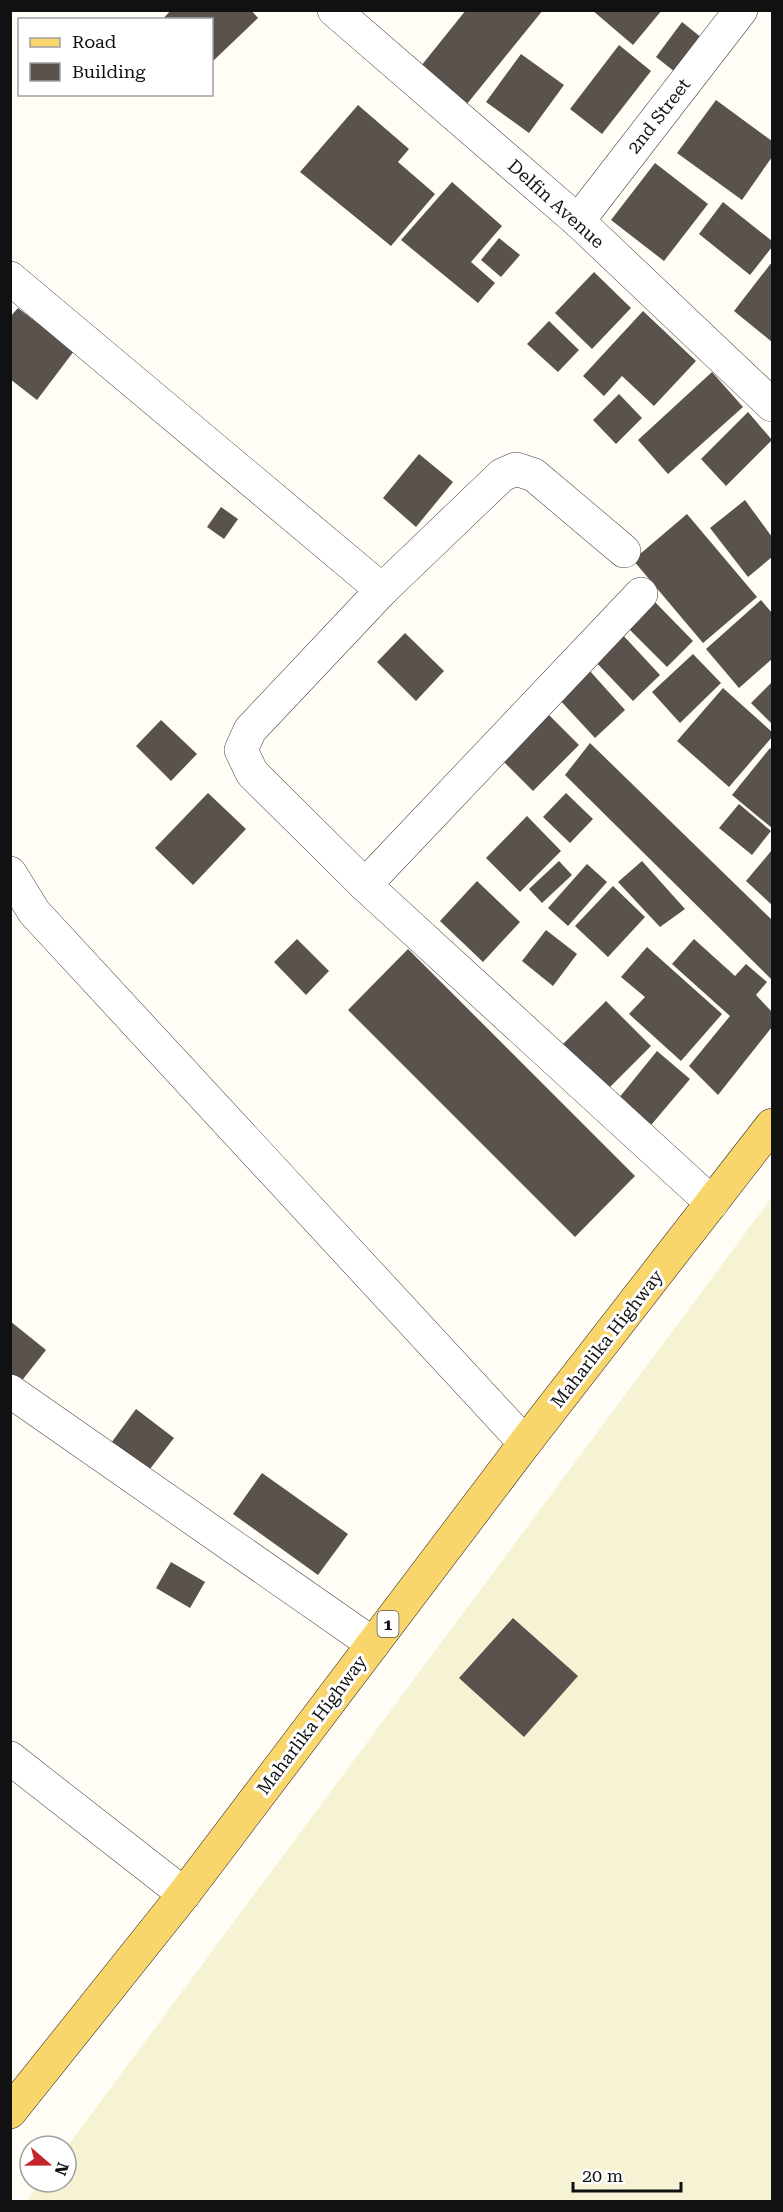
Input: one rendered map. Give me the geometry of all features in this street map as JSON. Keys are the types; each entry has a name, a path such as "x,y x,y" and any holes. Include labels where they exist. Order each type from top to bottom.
{"main road":[{"name":"Maharlika Highway","path":"10,2112 184,1894 525,1443 689,1236 768,1131"}],"street":[{"name":"Delfin Avenue","path":"334,10 578,221 772,405"},
{"name":"2nd Street","path":"578,221 741,10"},
{"path":"10,278 382,590"},
{"path":"624,551 534,475 516,469 502,475 382,590 250,730 242,750 252,773 364,885 712,1203"},
{"path":"364,885 641,594"},
{"path":"10,873 34,912 525,1443"},
{"path":"10,1391 373,1644"},
{"path":"10,1758 184,1894"}],"shaded area":[{"path":"772,1197 772,2201 26,2202 32,2194 78,2194 76,2134"}],"building":[{"path":"171,10 251,10 258,18 213,61 213,18 164,18"},
{"path":"466,10 543,10 467,104 421,66"},
{"path":"592,10 662,10 633,45"},
{"path":"682,22 702,38 675,72 656,57"},
{"path":"619,45 651,71 602,134 570,109"},
{"path":"521,54 564,85 529,133 486,102"},
{"path":"716,100 772,141 772,157 742,200 677,153"},
{"path":"358,105 409,149 398,162 435,194 391,246 300,172"},
{"path":"655,163 708,204 664,261 611,220"},
{"path":"452,182 502,226 471,262 495,283 478,303 401,240"},
{"path":"723,202 772,241 772,247 750,275 699,234"},
{"path":"499,238 520,255 501,277 481,260"},
{"path":"772,262 772,342 734,311"},
{"path":"594,272 631,308 592,349 555,313"},
{"path":"18,308 74,351 37,400 10,379 10,317"},
{"path":"643,311 696,361 654,406 622,376 604,396 583,376"},
{"path":"549,321 579,350 558,372 527,344"},
{"path":"712,372 743,407 668,474 638,440"},
{"path":"619,394 642,418 616,444 593,420"},
{"path":"748,412 772,440 726,486 701,459"},
{"path":"419,454 453,482 416,527 383,498"},
{"path":"745,500 772,537 772,557 748,577 710,528"},
{"path":"221,507 238,519 224,539 207,527"},
{"path":"687,514 757,597 703,643 633,560"},
{"path":"761,600 772,613 772,659 739,688 706,649"},
{"path":"655,602 693,641 667,667 628,628"},
{"path":"620,632 660,675 633,701 593,659"},
{"path":"405,633 444,671 416,701 377,662"},
{"path":"693,654 721,683 680,723 652,692"},
{"path":"589,670 625,710 595,738 558,698"},
{"path":"772,682 772,724 751,703"},
{"path":"723,688 772,732 772,737 729,787 677,741"},
{"path":"546,712 579,745 533,791 501,759"},
{"path":"161,720 197,754 171,781 136,746"},
{"path":"590,743 772,920 772,980 565,775"},
{"path":"770,748 772,750 772,828 732,795"},
{"path":"208,793 246,829 193,885 155,848"},
{"path":"566,793 593,819 570,843 543,817"},
{"path":"739,804 771,831 752,855 719,828"},
{"path":"527,816 561,851 520,892 486,858"},
{"path":"772,850 772,905 746,881"},
{"path":"559,861 572,875 542,903 529,889"},
{"path":"642,861 685,909 660,927 618,882"},
{"path":"587,864 607,882 568,926 548,908"},
{"path":"477,881 520,922 483,962 440,921"},
{"path":"613,886 645,917 608,957 575,926"},
{"path":"546,930 577,954 553,986 522,961"},
{"path":"297,939 329,971 306,995 274,962"},
{"path":"694,939 735,976 746,964 767,982 756,995 772,1012 772,1027 718,1095 689,1066 730,1016 672,964"},
{"path":"647,947 722,1014 681,1061 629,1014 645,997 621,977"},
{"path":"408,949 635,1176 575,1237 348,1010"},
{"path":"606,1001 651,1046 606,1091 561,1046"},
{"path":"657,1051 690,1079 646,1131 614,1104"},
{"path":"10,1321 46,1350 16,1388 10,1384"},
{"path":"136,1409 174,1438 143,1478 106,1450"},
{"path":"262,1473 348,1534 318,1575 233,1514"},
{"path":"171,1562 205,1582 190,1608 156,1588"},
{"path":"513,1618 578,1676 524,1737 459,1678"}]}
